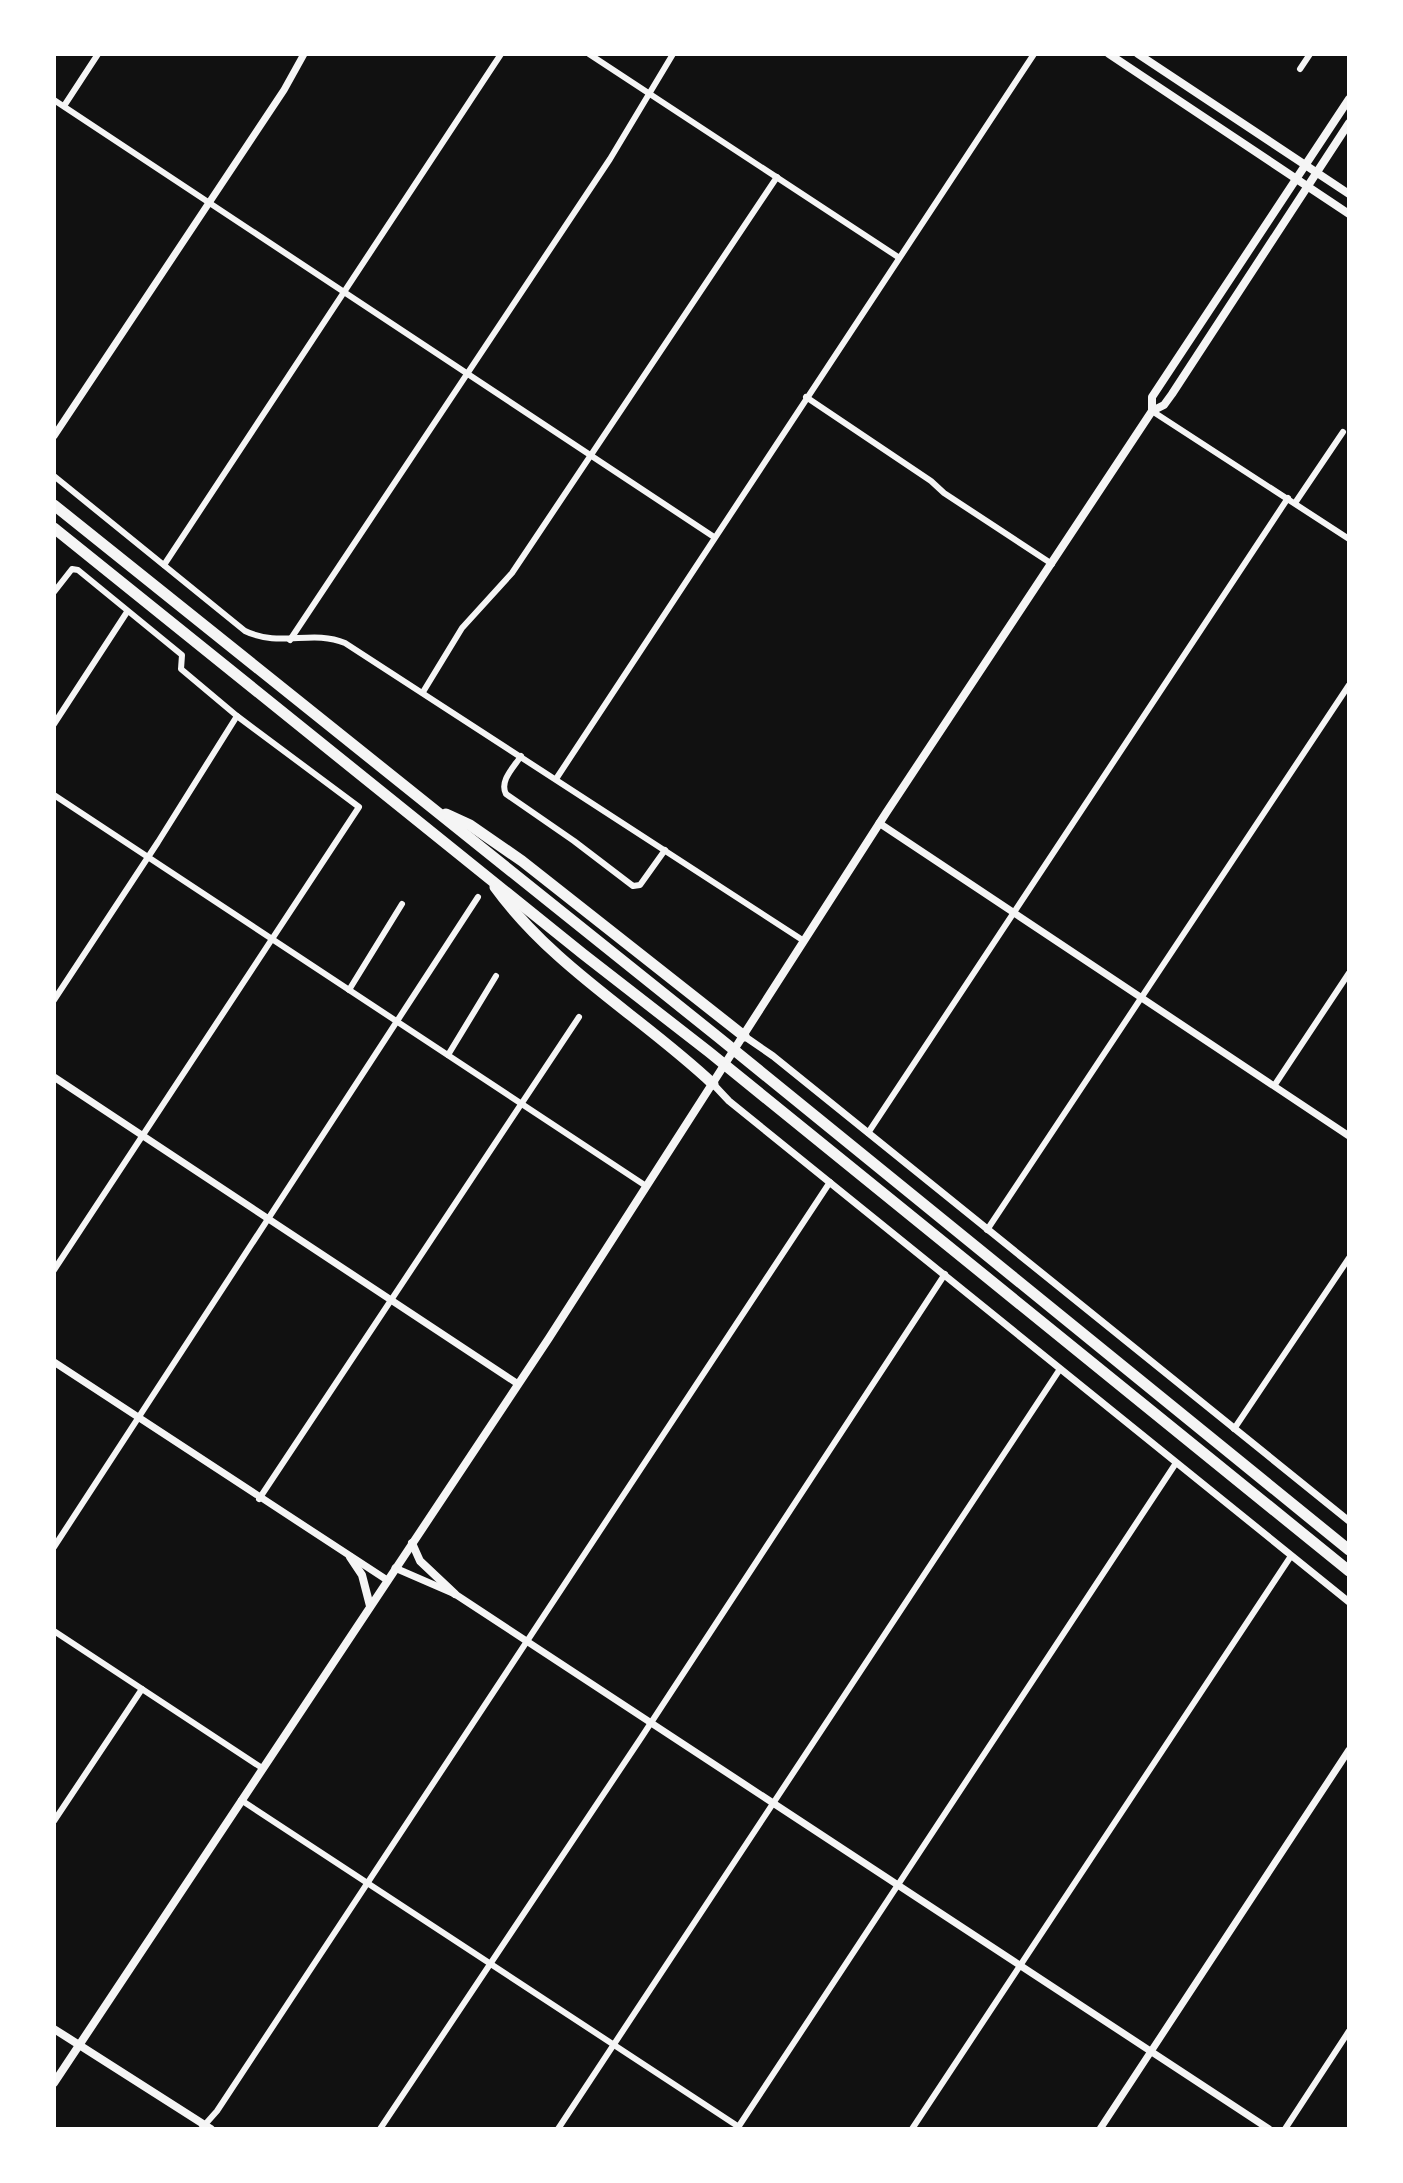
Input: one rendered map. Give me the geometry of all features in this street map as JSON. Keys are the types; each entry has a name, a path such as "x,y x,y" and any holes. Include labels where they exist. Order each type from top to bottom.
{"highway":[{"path":"54,505 718,1037 1349,1550"},
{"path":"54,528 709,1052 1349,1571"},
{"path":"430,807 470,825 522,861 744,1036"},
{"path":"485,874 510,908 574,969 713,1084"}],"main road":[{"path":"1109,54 1349,214"},
{"path":"1138,54 1349,194"},
{"path":"1152,411 1152,397 1349,99"},
{"path":"54,2083 518,1384 879,823 1152,411 1164,405 1349,123"},
{"path":"1227,283 1243,284"},
{"path":"412,1543 420,1561 455,1594"},
{"path":"350,1557 362,1575 370,1606"},
{"path":"54,2029 206,2128"}],"street":[{"path":"64,106 98,54"},
{"path":"54,436 304,54"},
{"path":"164,565 501,54"},
{"path":"589,54 898,257"},
{"path":"290,640 651,94 673,54"},
{"path":"556,779 1034,54"},
{"path":"1300,69 1310,54"},
{"path":"54,100 714,537"},
{"path":"423,692 462,628 512,573 777,177"},
{"path":"806,397 1052,564"},
{"path":"1152,411 1349,539"},
{"path":"1295,503 1343,432"},
{"path":"54,476 245,631 270,640 336,639 369,656 804,941"},
{"path":"868,1133 1288,498"},
{"path":"54,592 68,571 78,570 182,655 181,669 237,716 359,807 54,1270"},
{"path":"54,724 127,612"},
{"path":"987,1230 1349,685"},
{"path":"54,1000 237,716"},
{"path":"521,756 505,780 503,787 506,794 633,886 640,885 665,850"},
{"path":"54,795 646,1186"},
{"path":"879,823 1349,1136"},
{"path":"54,1547 478,897"},
{"path":"349,990 402,904"},
{"path":"1274,1086 1349,973"},
{"path":"448,1055 496,976"},
{"path":"259,1499 579,1017"},
{"path":"744,1036 1349,1521"},
{"path":"54,1077 518,1384"},
{"path":"713,1084 729,1101 1349,1602"},
{"path":"206,2128 830,1182"},
{"path":"1234,1429 1349,1258"},
{"path":"380,2129 945,1274"},
{"path":"54,1362 387,1580"},
{"path":"558,2129 1060,1369"},
{"path":"241,1800 739,2128 1176,1463"},
{"path":"912,2129 1291,1556"},
{"path":"395,1568 455,1594 1269,2129"},
{"path":"54,1631 262,1768"},
{"path":"54,1821 142,1689"},
{"path":"1100,2129 1349,1750"},
{"path":"1285,2129 1349,2031"}]}
